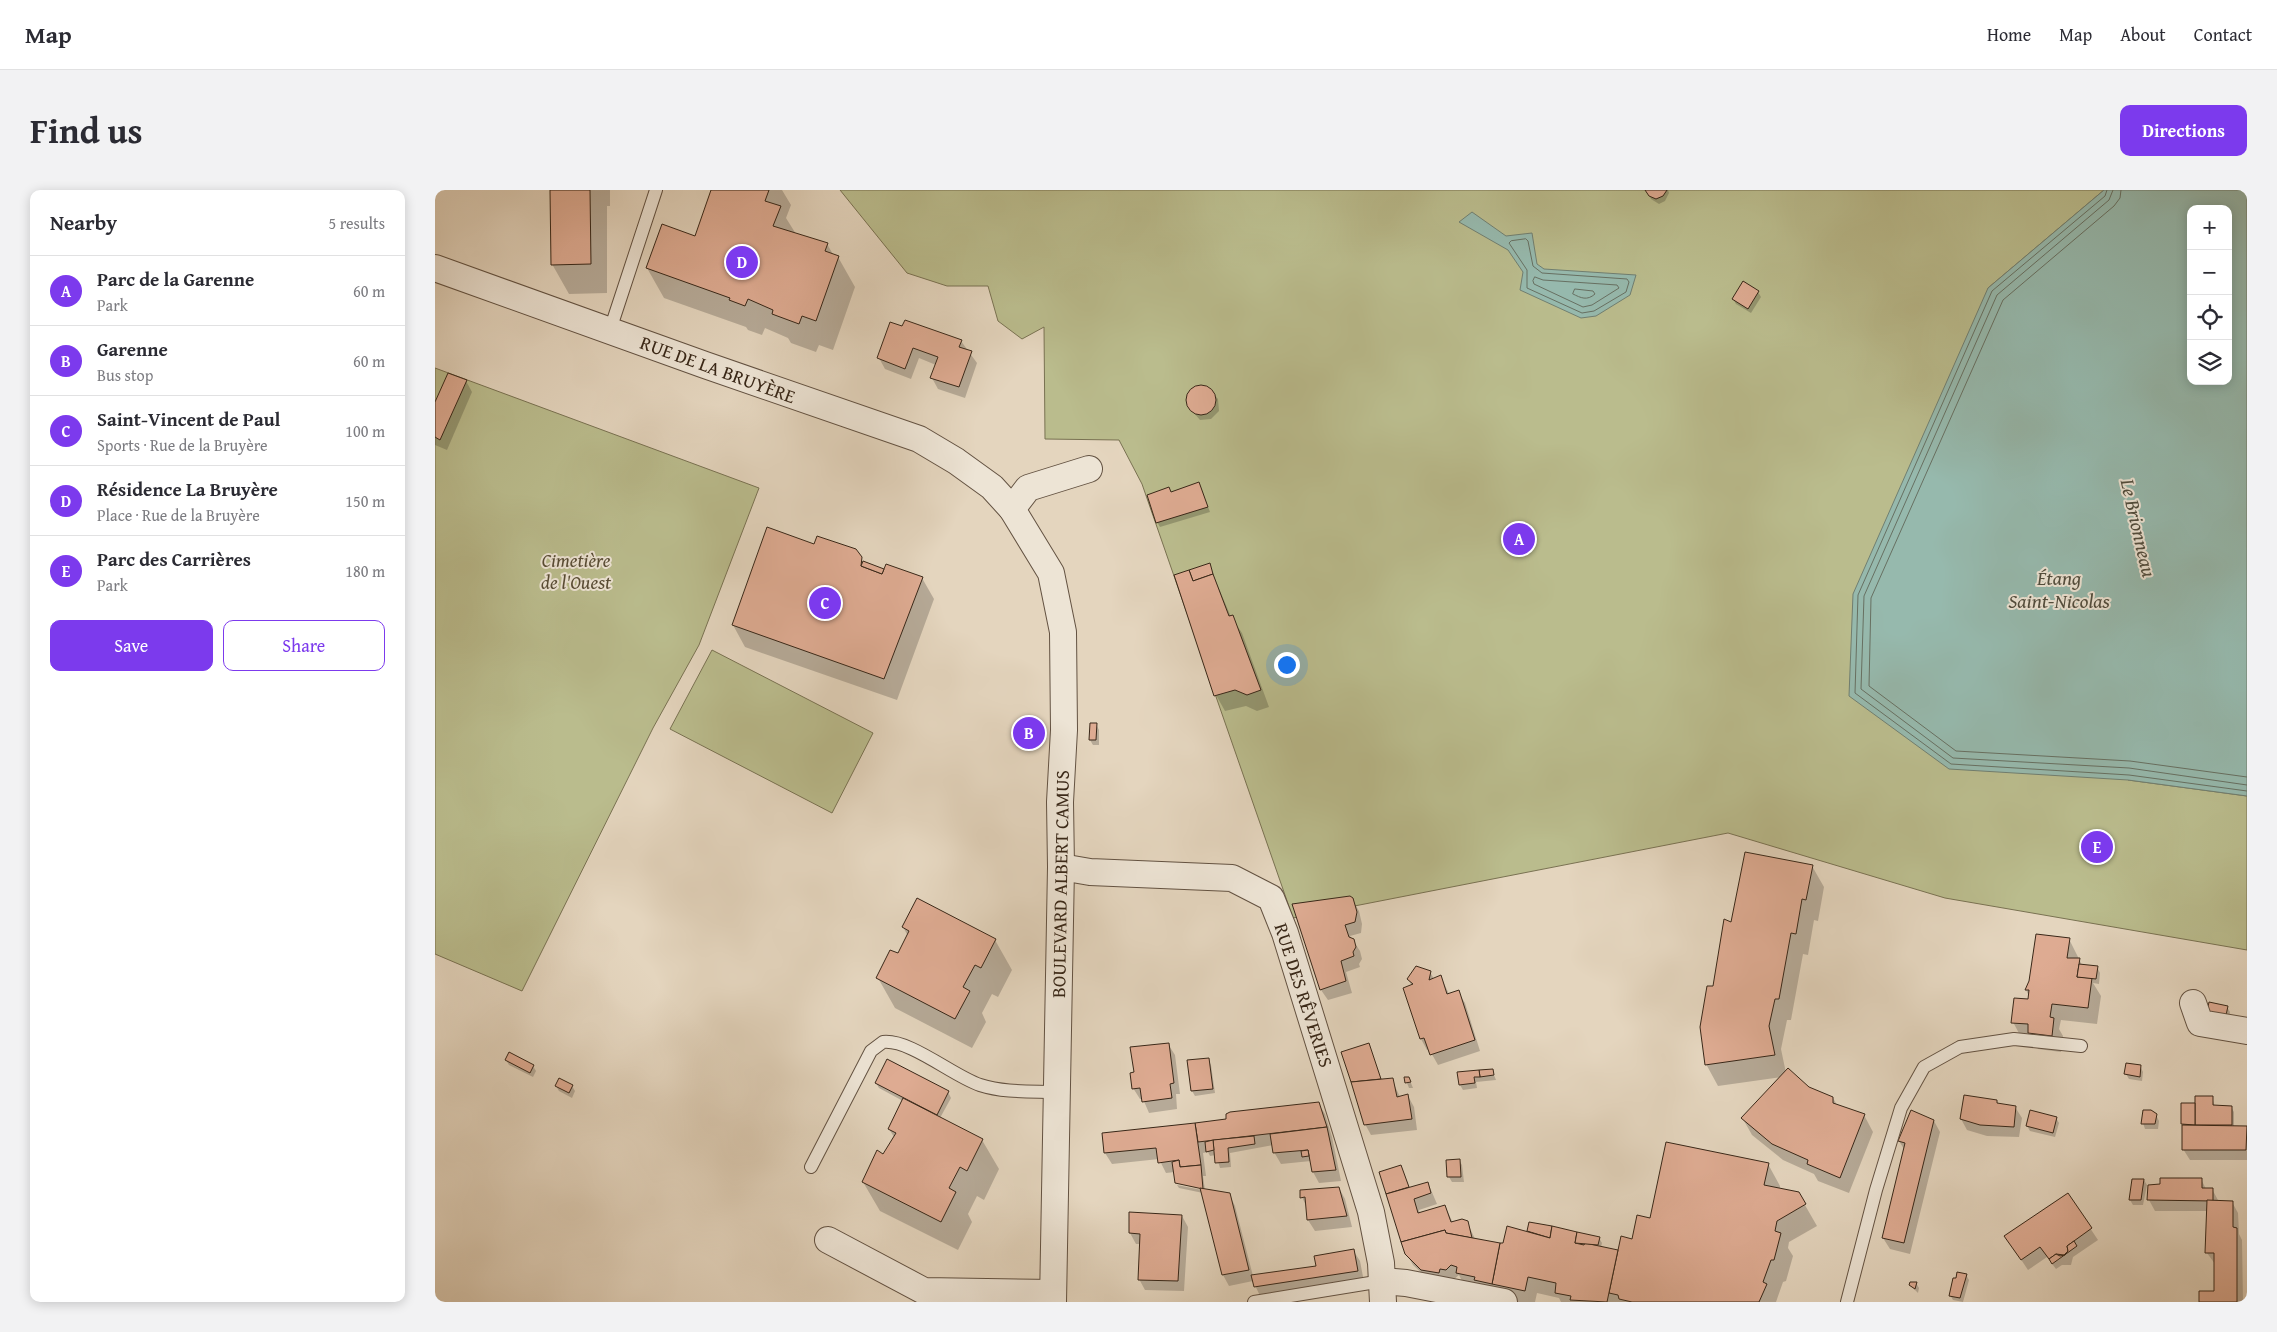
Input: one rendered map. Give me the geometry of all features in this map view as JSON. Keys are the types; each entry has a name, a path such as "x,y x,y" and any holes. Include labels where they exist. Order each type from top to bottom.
{"street":[{"name":"RUE DE LA BRUYÈRE","path":"435,268 705,365 919,439 956,461 992,487"},
{"path":"1012,509 1028,488 1089,469"},
{"name":"BOULEVARD ALBERT CAMUS","path":"992,487 1012,509 1051,573 1063,632 1064,730 1060,802 1061,867 1053,1297"},
{"name":"RUE DES RÊVERIES","path":"1061,867 1089,872 1232,878 1271,898 1288,942 1368,1203 1381,1263 1382,1291"},
{"path":"2193,1003 2200,1022 2247,1031"},
{"path":"828,1240 924,1291 1053,1297"},
{"path":"1382,1291 1407,1284 1504,1302"}],"lane":[{"path":"611,330 656,190"},
{"path":"1847,1302 1876,1190 1901,1108 1924,1067 1960,1046 2014,1039 2081,1046"},
{"path":"811,1167 871,1052 883,1042 900,1043 968,1080 986,1087 1057,1092"},
{"path":"1254,1302 1382,1291"}],"green space":[{"path":"840,190 2104,190 1988,288 2128,780 2247,796 2247,950 1945,898 1728,833 1293,918 1142,484 1119,440 1045,439 1044,327 1022,339 998,321 988,286 947,286 907,273"},
{"name":"Cimetière de l'Ouest","path":"435,368 759,488 699,645 653,728 522,991 435,954"},
{"path":"712,650 873,733 832,813 670,729"}],"water":[{"name":"Étang Saint-Nicolas","path":"2104,190 2247,190 2247,796 2128,780 1949,769 1849,696 1853,594 1988,288"},
{"path":"1472,212 1506,236 1532,233 1537,264 1544,269 1636,275 1630,295 1596,316 1581,318 1520,290 1523,272 1508,250 1459,222"}],"building":[{"path":"550,190 590,190 591,264 551,265"},
{"path":"711,190 769,190 765,201 781,206 773,226 828,243 825,251 839,256 816,321 802,316 799,324 772,314 773,310 748,299 745,306 729,300 730,298 646,268 662,224 695,236"},
{"path":"1645,190 1667,190 1663,196 1656,199 1649,196"},
{"path":"1743,281 1759,291 1748,309 1732,299"},
{"path":"905,320 962,340 959,347 972,351 959,387 930,378 938,357 913,348 905,369 877,358 890,322 902,326"},
{"path":"448,373 467,380 440,440 435,437 435,402"},
{"path":"1201,385 1212,389 1216,400 1212,411 1201,415 1190,411 1186,400 1190,389"},
{"path":"1199,482 1208,507 1156,523 1147,495 1169,487 1171,492"},
{"path":"767,527 814,544 817,536 856,549 862,557 861,566 882,574 886,564 923,577 884,679 732,625"},
{"path":"863,561 884,569 882,574 861,566"},
{"path":"1210,563 1213,574 1193,581 1189,570"},
{"path":"1189,570 1193,581 1213,574 1229,616 1233,615 1261,690 1247,695 1235,690 1214,696 1174,575"},
{"path":"1024,723 1032,723 1033,742 1025,742"},
{"path":"1090,723 1097,723 1096,740 1089,740"},
{"path":"1745,852 1813,865 1806,900 1802,899 1796,934 1791,933 1779,999 1775,999 1769,1026 1775,1055 1705,1065 1700,1027 1707,986 1713,986 1724,919 1731,922"},
{"path":"1350,896 1353,898 1357,912 1355,922 1345,925 1349,937 1354,939 1356,947 1353,952 1354,956 1341,961 1346,981 1320,990 1292,904"},
{"path":"917,898 996,939 981,968 975,965 963,987 970,991 955,1019 876,978 890,950 898,953 909,931 902,927"},
{"path":"2036,934 2070,938 2067,958 2080,958 2077,977 2092,978 2088,1008 2052,1004 2050,1017 2054,1018 2052,1036 2028,1033 2028,1024 2011,1023 2014,998 2028,999 2029,990 2025,990 2029,981"},
{"path":"2079,964 2098,966 2096,979 2077,977"},
{"path":"1416,966 1431,971 1429,980 1441,975 1447,994 1459,990 1475,1040 1430,1055 1424,1038 1420,1039 1403,988 1413,984 1407,979"},
{"path":"2209,1002 2228,1006 2225,1020 2206,1017"},
{"path":"1169,1043 1174,1083 1170,1084 1172,1098 1142,1102 1140,1088 1132,1089 1130,1073 1134,1072 1130,1047"},
{"path":"1369,1043 1381,1079 1351,1082 1341,1052"},
{"path":"509,1052 534,1065 530,1073 505,1060"},
{"path":"1209,1058 1213,1089 1191,1091 1187,1060"},
{"path":"887,1059 949,1091 937,1115 875,1083"},
{"path":"2126,1063 2141,1065 2140,1077 2124,1074"},
{"path":"1788,1068 1809,1087 1833,1097 1833,1103 1865,1114 1840,1178 1807,1164 1808,1160 1772,1144 1741,1118"},
{"path":"1493,1069 1494,1075 1480,1077 1479,1070"},
{"path":"1479,1070 1480,1077 1474,1077 1475,1083 1459,1085 1457,1072"},
{"path":"1404,1077 1409,1077 1411,1082 1405,1083"},
{"path":"559,1078 573,1085 569,1093 555,1086"},
{"path":"1393,1078 1397,1097 1408,1094 1412,1119 1364,1125 1351,1082"},
{"path":"1964,1095 1997,1100 1997,1103 2016,1106 2014,1127 1980,1125 1960,1119"},
{"path":"2195,1096 2213,1096 2213,1105 2232,1106 2232,1125 2195,1125"},
{"path":"903,1098 983,1139 967,1171 960,1167 949,1188 956,1192 941,1222 862,1182 877,1150 883,1154 896,1133 888,1129"},
{"path":"1319,1102 1327,1127 1198,1142 1195,1123 1226,1119 1226,1114 1230,1112"},
{"path":"2181,1103 2195,1103 2195,1125 2181,1124"},
{"path":"1911,1110 1934,1120 1904,1243 1882,1238 1905,1143 1898,1141"},
{"path":"2030,1110 2057,1117 2053,1133 2026,1126"},
{"path":"2143,1110 2151,1110 2157,1114 2155,1124 2141,1124"},
{"path":"1195,1123 1201,1165 1180,1167 1179,1160 1158,1163 1156,1148 1104,1153 1102,1133"},
{"path":"2182,1125 2247,1126 2246,1150 2182,1150"},
{"path":"1327,1127 1336,1170 1312,1172 1308,1150 1273,1153 1270,1134"},
{"path":"1254,1136 1255,1144 1228,1148 1229,1162 1215,1163 1213,1140"},
{"path":"1213,1140 1214,1150 1206,1152 1205,1142"},
{"path":"1666,1142 1769,1163 1764,1185 1799,1192 1806,1204 1777,1221 1775,1231 1781,1233 1774,1260 1771,1260 1763,1282 1767,1284 1759,1302 1632,1302 1619,1299 1618,1295 1609,1293 1621,1236 1632,1239 1637,1215 1650,1218"},
{"path":"1308,1150 1309,1156 1302,1157 1301,1151"},
{"path":"1460,1159 1461,1177 1447,1177 1446,1160"},
{"path":"1179,1160 1180,1167 1201,1165 1203,1189 1175,1183 1172,1162"},
{"path":"1401,1165 1409,1187 1386,1194 1379,1172"},
{"path":"2160,1178 2202,1178 2202,1188 2213,1188 2213,1201 2147,1200 2148,1185 2160,1184"},
{"path":"2132,1179 2144,1179 2141,1200 2129,1200"},
{"path":"1428,1182 1431,1193 1414,1199 1418,1213 1445,1205 1451,1222 1462,1219 1468,1221 1472,1238 1446,1233 1445,1230 1401,1242 1386,1194"},
{"path":"1339,1187 1347,1216 1307,1220 1305,1197 1300,1198 1300,1190"},
{"path":"1200,1188 1230,1193 1249,1270 1222,1275"},
{"path":"2068,1193 2092,1228 2067,1246 2068,1251 2064,1255 2056,1254 2049,1259 2040,1247 2021,1260 2004,1236"},
{"path":"2207,1200 2233,1201 2233,1227 2237,1228 2237,1302 2199,1302 2199,1291 2214,1291 2214,1253 2205,1253"},
{"path":"1129,1212 1182,1215 1178,1281 1138,1280 1140,1234 1129,1233"},
{"path":"1529,1222 1552,1226 1550,1238 1527,1231"},
{"path":"1507,1226 1550,1238 1552,1226 1577,1232 1575,1243 1584,1245 1585,1243 1618,1250 1607,1302 1570,1300 1571,1296 1555,1293 1556,1283 1528,1277 1525,1291 1492,1284 1500,1243 1503,1243"},
{"path":"1445,1230 1446,1233 1500,1243 1492,1284 1474,1280 1475,1277 1456,1273 1457,1267 1451,1265 1446,1270 1440,1269 1439,1273 1421,1270 1405,1254 1401,1242"},
{"path":"1577,1232 1600,1237 1598,1245 1575,1243"},
{"path":"2074,1241 2077,1246 2066,1254 2068,1251 2067,1246"},
{"path":"1354,1249 1358,1271 1254,1287 1251,1275 1316,1266 1314,1256"},
{"path":"2056,1254 2064,1255 2052,1264 2049,1259"},
{"path":"1957,1272 1967,1274 1960,1298 1949,1296 1953,1278 1956,1278"},
{"path":"1910,1282 1917,1282 1915,1289 1909,1285"}],"place":[{"name":"Résidence La Bruyère","path":"742,262"},
{"name":"Parc de la Garenne","path":"1519,539"},
{"name":"Saint-Vincent de Paul","path":"825,603"},
{"name":"Garenne","path":"1029,733"},
{"name":"Parc des Carrières","path":"2097,847"}],"water label":[{"name":"Le Brionneau","path":"2139,528"}]}
